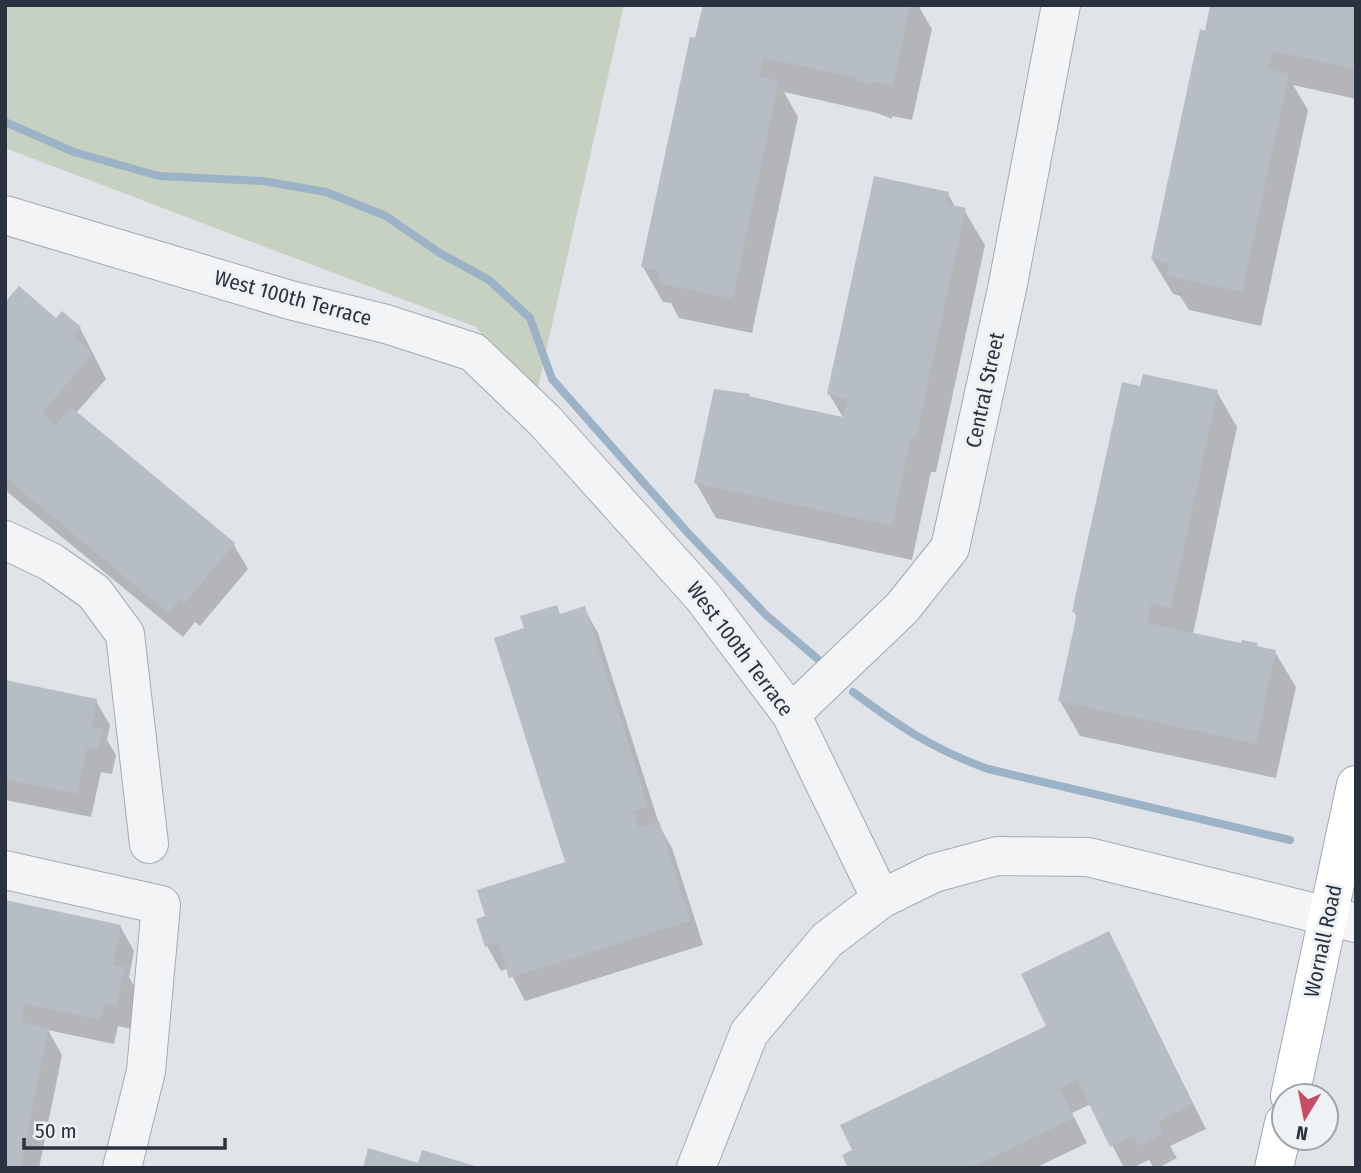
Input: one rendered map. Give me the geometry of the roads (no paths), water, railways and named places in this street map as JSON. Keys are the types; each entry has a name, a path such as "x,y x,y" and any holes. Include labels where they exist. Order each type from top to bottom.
{"main road":[{"name":"Wornall Road","path":"1294,1082 1342,919 1356,785"}],"street":[{"name":"Central Street","path":"791,714 902,608 950,548 1007,289 1061,5"},
{"name":"West 100th Terrace","path":"5,215 290,300 386,324 473,352 545,421 703,597 791,714 881,899"},
{"path":"5,540 51,562 94,592 125,634 149,844"},
{"path":"696,1168 749,1033 827,940 881,899 934,873 997,856 1088,858 1342,919"},
{"path":"5,870 161,905 146,1071 122,1168"}],"waterway":[{"path":"5,122 74,152 159,176 263,181 326,192 386,216 438,252 489,280 530,318 552,379 688,533 766,615 819,660"},
{"path":"853,692 918,736 988,769 1290,840"}]}
